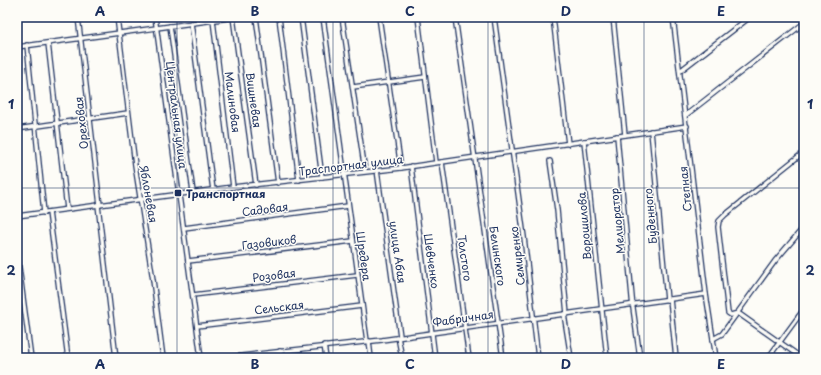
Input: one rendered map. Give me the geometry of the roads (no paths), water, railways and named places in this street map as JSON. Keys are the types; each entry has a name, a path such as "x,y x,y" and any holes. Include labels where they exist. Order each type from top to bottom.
{"street":[{"name":"Ореховая","path":"78,17 116,358"},
{"name":"Яблоневая","path":"117,17 128,113 163,358"},
{"name":"Центральная улица","path":"155,17 201,358"},
{"path":"194,17 193,23 213,190"},
{"name":"Вишневая","path":"233,17 256,185"},
{"path":"17,47 237,17"},
{"path":"256,17 278,183"},
{"path":"279,17 300,180"},
{"path":"300,17 322,177"},
{"name":"Шредера","path":"323,17 357,275 371,358"},
{"path":"342,17 365,171"},
{"path":"379,17 401,168"},
{"path":"418,17 436,162"},
{"name":"Белинского","path":"455,17 503,358"},
{"name":"Семиренко","path":"494,17 511,151 524,237 538,358"},
{"path":"553,17 568,144"},
{"path":"613,17 625,135"},
{"name":"Степная","path":"673,17 686,115 706,294 716,358"},
{"path":"680,71 750,17"},
{"name":"Малиновая","path":"213,20 233,187"},
{"path":"686,115 804,23"},
{"path":"170,26 193,192"},
{"path":"48,43 67,209"},
{"path":"27,45 44,213"},
{"path":"353,88 425,77"},
{"path":"17,129 128,113"},
{"name":"Траспортная улица","path":"17,216 233,187 401,168 474,156 568,144 687,126"},
{"name":"Буденного","path":"651,131 668,300 676,358"},
{"name":"Мелиоратор","path":"617,136 640,358"},
{"name":"Ворошилова","path":"584,141 607,358"},
{"path":"738,313 731,315 728,313 718,227 719,221 804,152"},
{"path":"550,161 558,210 571,358"},
{"name":"Толстого","path":"442,162 469,358"},
{"name":"Шевченко","path":"411,166 435,358"},
{"name":"улица Абая","path":"377,170 402,358"},
{"name":"Садовая","path":"184,228 348,206"},
{"path":"49,212 68,358"},
{"path":"713,339 722,334 775,261 804,227"},
{"name":"Газовиков","path":"188,261 353,240"},
{"path":"17,252 31,358"},
{"name":"Розовая","path":"193,295 357,275"},
{"name":"Фабричная","path":"223,358 368,341 706,294"},
{"name":"Сельская","path":"197,326 362,306"},
{"path":"768,358 804,309"},
{"path":"738,313 802,358"},
{"path":"324,346 326,358"},
{"path":"280,351 281,358"}],"place":[{"name":"Транспортная","path":"178,193"}]}
